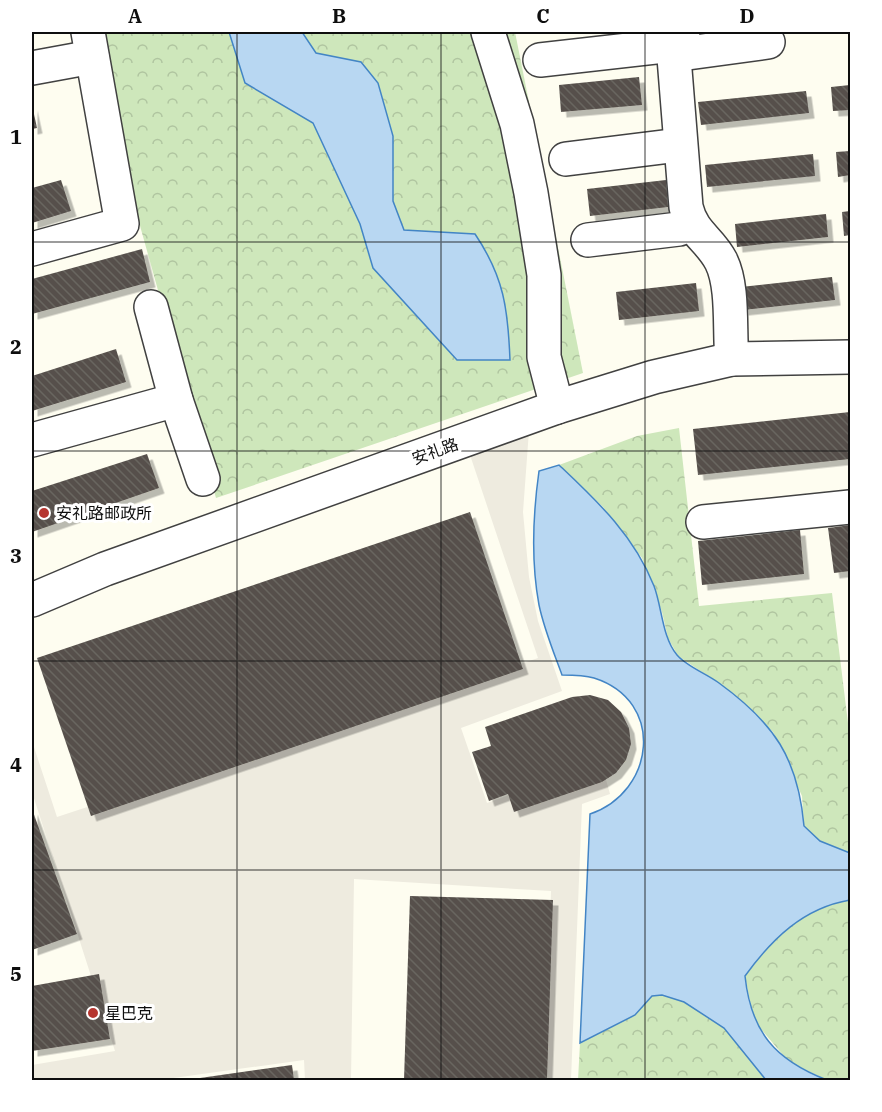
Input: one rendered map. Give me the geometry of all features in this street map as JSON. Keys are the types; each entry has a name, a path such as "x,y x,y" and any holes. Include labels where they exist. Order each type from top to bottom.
{"street":[{"path":"488,32 517,124 531,193 544,275 544,357 557,407"},
{"path":"540,60 676,44 768,42"},
{"path":"32,68 90,44 122,224 32,249"},
{"path":"676,44 680,145 690,224 712,246 722,264 728,296 732,359"},
{"path":"566,159 680,145"},
{"path":"588,240 678,229 690,224"},
{"path":"151,307 176,399 203,479"},
{"name":"安礼路","path":"32,600 105,569 557,407 654,377 732,359 850,357"},
{"path":"32,440 176,399"},
{"path":"703,522 850,507"}],"green space":[{"path":"104,32 515,32 583,373 216,498 137,215"},
{"path":"679,428 699,606 832,593 848,723 850,723 850,853 820,841 804,826 802,796 773,732 726,688 678,656 668,638 662,612 642,558 603,507 559,465 637,436"},
{"path":"850,900 850,1080 827,1080 789,1062 754,1021 745,976 767,949 790,927 817,910"},
{"path":"662,995 684,1002 724,1028 766,1080 578,1080 580,1043 635,1015 652,996"}],"shaded area":[{"path":"530,417 523,512 529,577 538,621 562,691 461,728 487,803 601,762 610,794 582,804 571,1080 546,1080 551,891 354,879 351,1080 305,1080 304,1060 159,1080 32,1080 32,1065 115,1051 32,792 32,741 57,817 538,658 465,440"}],"water":[{"path":"229,32 302,32 316,53 361,62 378,83 393,136 393,201 404,230 475,234 492,265 503,294 510,360 457,360 373,268 360,224 313,123 245,83"},
{"path":"559,465 613,520 636,551 654,586 668,640 677,655 738,698 755,713 780,744 796,781 804,826 820,841 850,853 850,900 818,910 790,927 766,950 745,976 753,1013 769,1042 793,1063 827,1080 766,1080 724,1028 684,1002 662,995 652,996 635,1015 580,1043 590,814 612,803 628,787 639,767 643,746 642,725 633,706 617,690 594,678 562,675 549,641 536,589 534,521 539,471"}],"building":[{"path":"639,77 642,105 561,112 559,85"},
{"path":"850,85 850,110 833,111 831,87"},
{"path":"806,91 809,113 701,125 698,102"},
{"path":"32,105 37,128 32,129"},
{"path":"850,151 850,175 838,177 836,152"},
{"path":"813,154 815,176 707,187 705,165"},
{"path":"61,180 71,211 32,223 32,188"},
{"path":"666,180 668,207 590,216 587,189"},
{"path":"850,211 850,235 844,236 842,212"},
{"path":"826,214 828,237 737,247 735,224"},
{"path":"142,249 150,282 32,314 32,279"},
{"path":"832,277 835,300 743,310 741,287"},
{"path":"696,283 699,311 619,320 616,292"},
{"path":"116,349 126,382 32,411 32,376"},
{"path":"850,412 850,459 698,475 693,429"},
{"path":"147,454 159,488 32,532 32,491"},
{"path":"470,512 523,669 91,816 37,658"},
{"path":"850,525 850,571 834,573 828,528"},
{"path":"800,530 804,574 702,585 698,541"},
{"path":"590,695 608,700 621,712 629,728 631,744 626,760 616,773 602,782 514,812 508,794 489,801 472,752 491,746 485,727 572,697"},
{"path":"32,809 77,934 32,950"},
{"path":"410,896 553,900 547,1080 404,1080"},
{"path":"99,974 110,1039 32,1051 32,986"},
{"path":"292,1065 294,1080 193,1080 193,1079"}],"place":[{"name":"安礼路邮政所","path":"44,513"},
{"name":"星巴克","path":"93,1013"}]}
